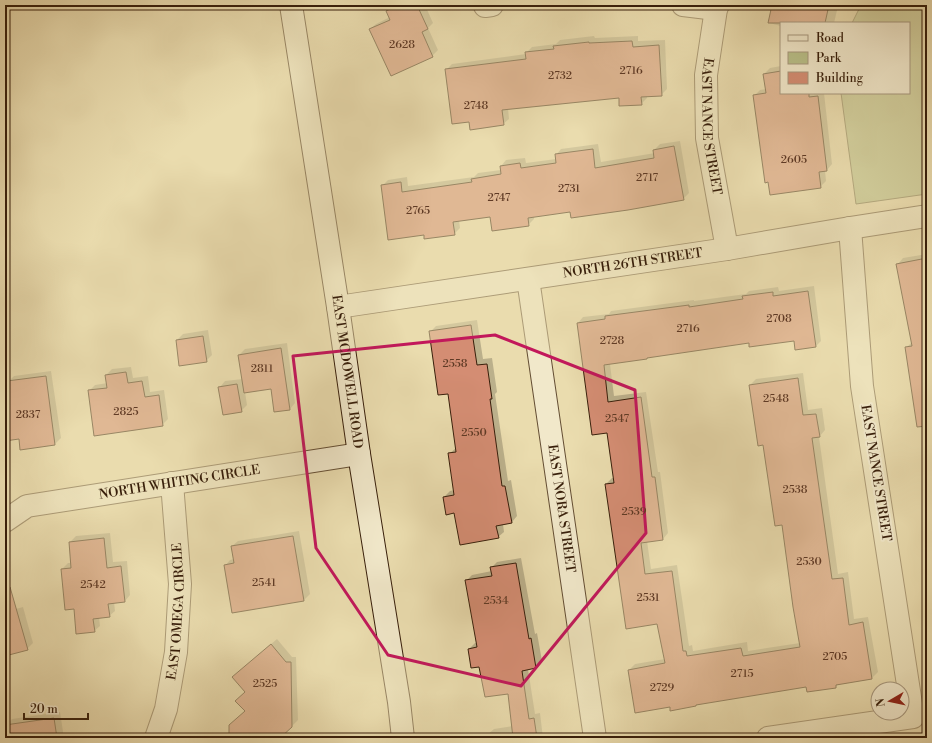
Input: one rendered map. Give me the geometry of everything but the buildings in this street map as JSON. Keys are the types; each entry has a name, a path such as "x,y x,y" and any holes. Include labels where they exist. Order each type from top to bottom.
{"street":[{"name":"EAST MCDOWELL ROAD","path":"291,5 338,307 359,454 398,695 403,738"},
{"path":"684,5 717,7"},
{"name":"EAST NANCE STREET","path":"717,7 706,75 707,138 727,248"},
{"name":"NORTH 26TH STREET","path":"338,307 927,216"},
{"name":"EAST NANCE STREET","path":"768,738 913,717 862,386 850,228"},
{"name":"EAST NORA STREET","path":"528,278 595,738"},
{"name":"NORTH WHITING CIRCLE","path":"5,521 27,506 359,454"},
{"name":"EAST OMEGA CIRCLE","path":"156,738 166,709 176,652 180,584 172,483"}],"highlighted area":[{"path":"495,335 635,390 646,533 521,686 388,655 316,548 293,356"}],"green space":[{"path":"861,5 927,5 927,194 856,204 841,94 910,94 910,22 852,22"}]}
